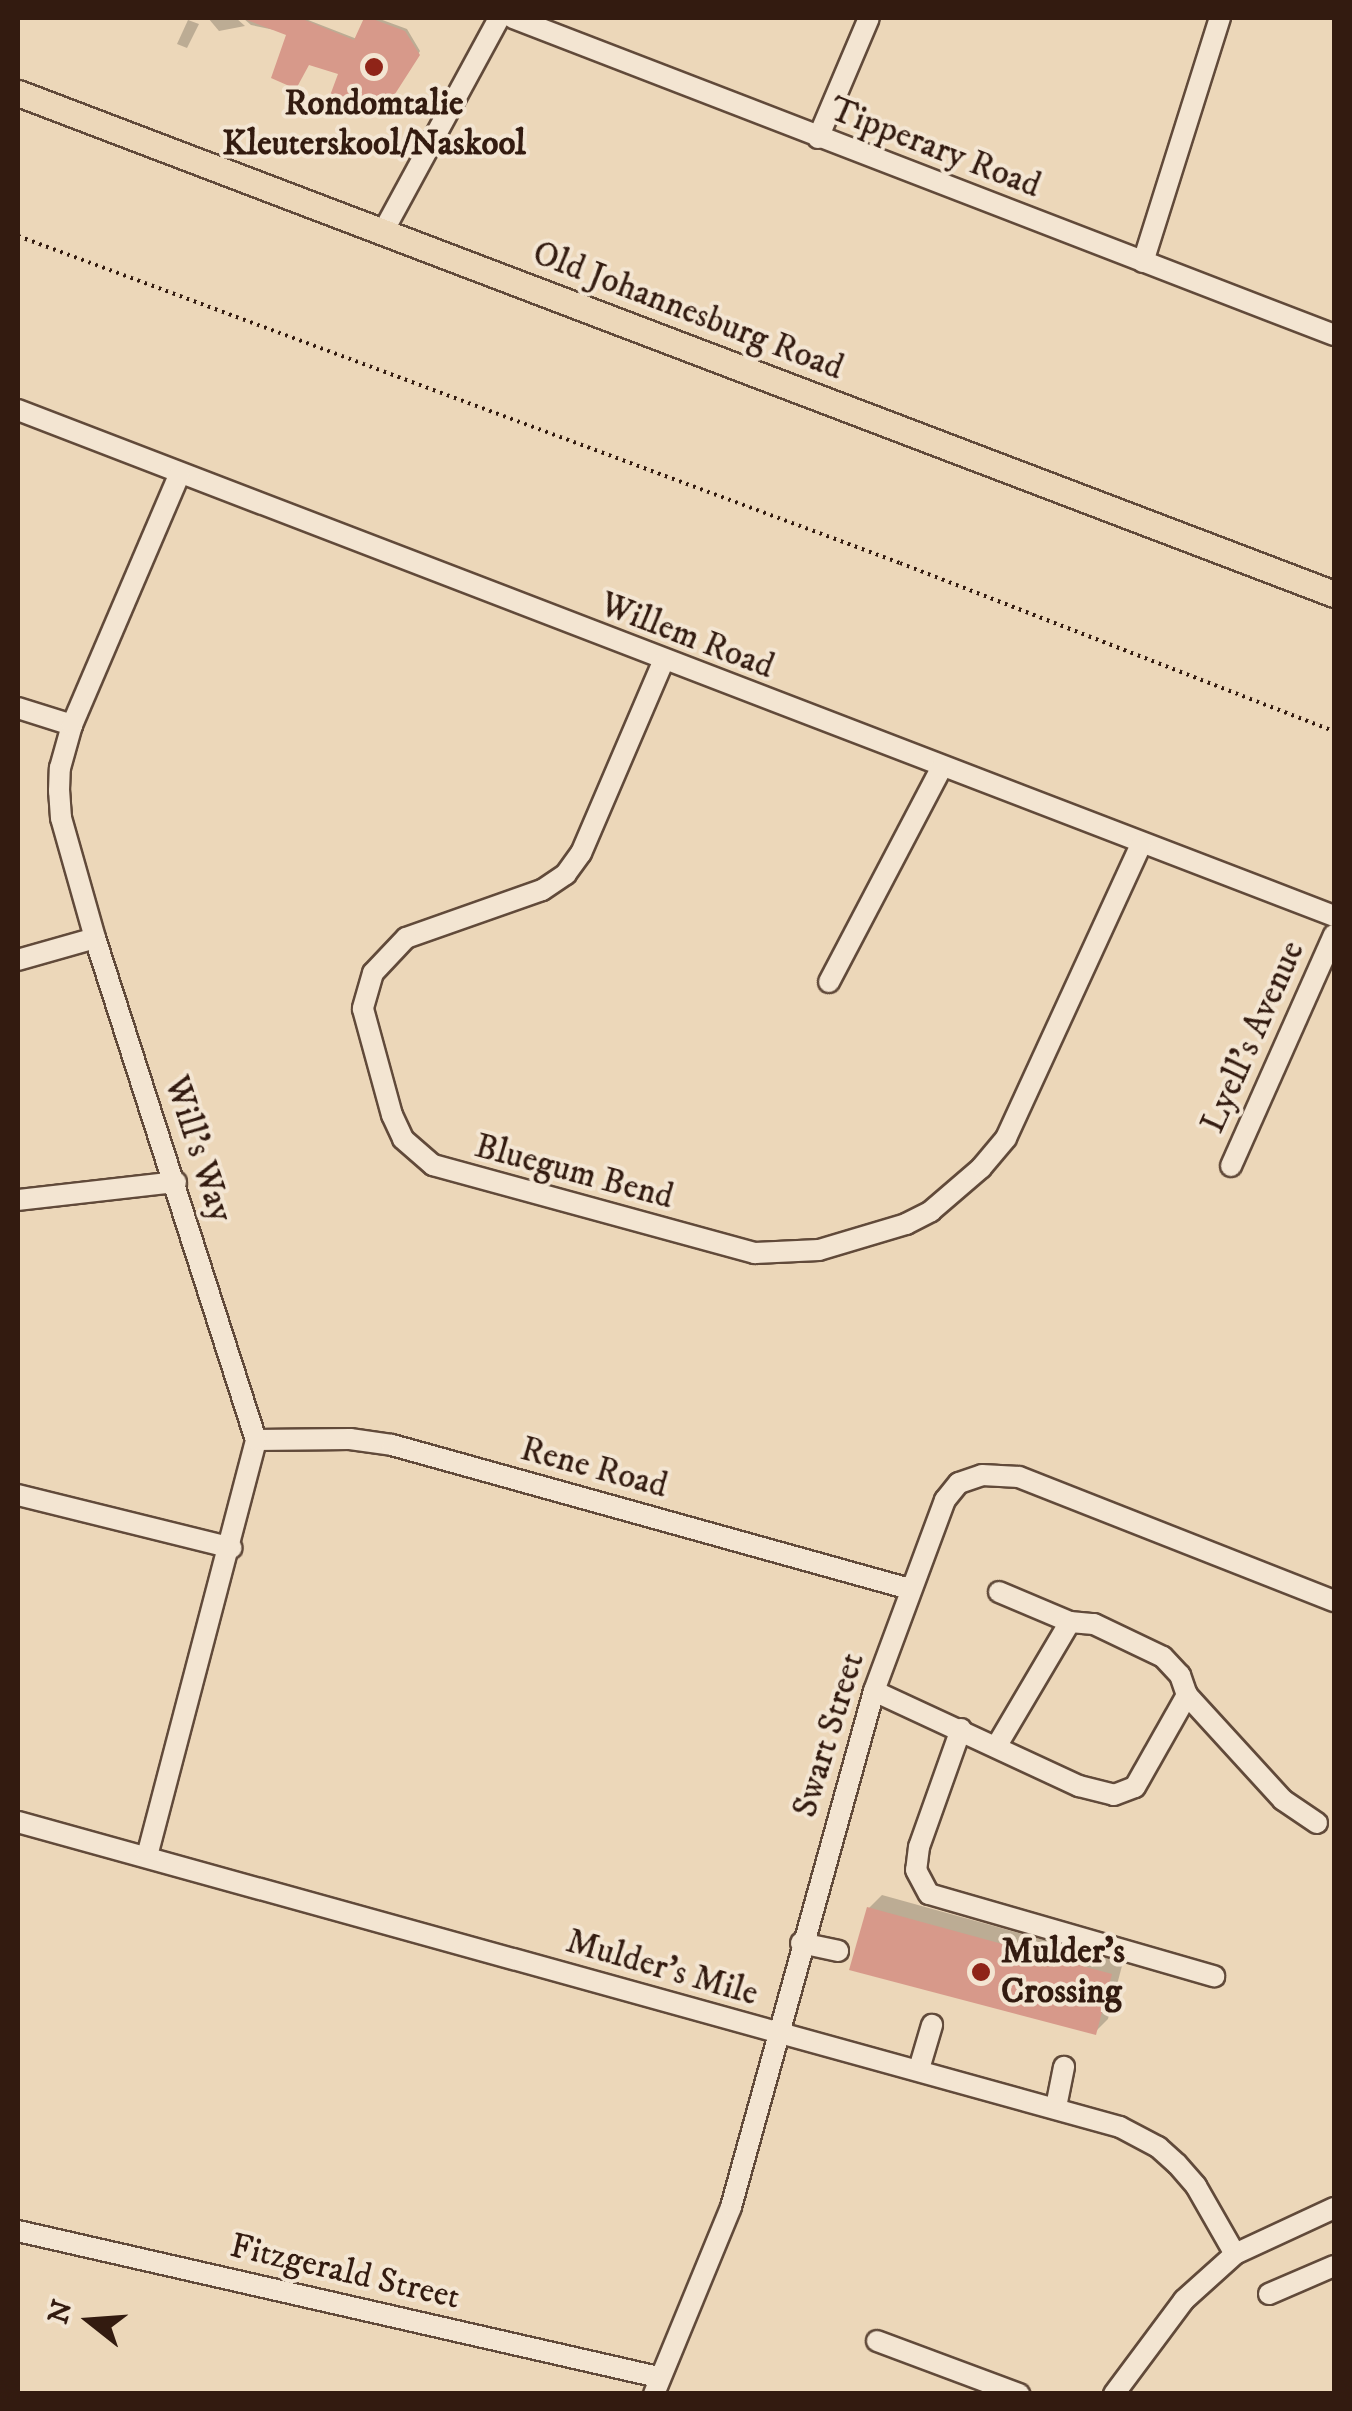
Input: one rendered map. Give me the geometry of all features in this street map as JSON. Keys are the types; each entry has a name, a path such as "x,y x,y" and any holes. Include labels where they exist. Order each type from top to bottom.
{"main road":[{"name":"Old Johannesburg Road","path":"18,92 1334,594"}],"street":[{"path":"384,230 499,18"},
{"name":"Tipperary Road","path":"514,18 1334,335"},
{"path":"818,138 869,18"},
{"path":"1142,262 1220,18"},
{"name":"Willem Road","path":"18,410 662,662 1334,916"},
{"name":"Will's Way","path":"148,1856 232,1548 256,1440 95,938 61,818 60,768 72,725 180,475"},
{"name":"Bluegum Bend","path":"662,662 582,853 566,874 542,890 406,938 373,973 363,1008 392,1115 403,1139 433,1165 755,1253 819,1250 906,1224 930,1211 981,1168 1006,1138 1141,845"},
{"path":"18,708 72,725"},
{"path":"829,982 942,767"},
{"name":"Lyell's Avenue","path":"1231,1166 1334,935"},
{"path":"18,960 95,938"},
{"path":"18,1200 176,1182"},
{"name":"Rene Road","path":"256,1440 350,1439 392,1445 910,1589"},
{"name":"Swart Street","path":"656,2385 731,2207 801,1943 874,1691 945,1500 965,1479 998,1474 1019,1477 1334,1600"},
{"path":"18,1496 232,1548"},
{"path":"999,1592 1070,1622 1094,1624 1162,1657 1180,1675 1186,1695 1283,1800 1316,1823"},
{"path":"996,1747 1070,1622"},
{"path":"874,1691 1079,1786 1124,1794 1135,1787 1186,1695"},
{"path":"961,1729 918,1847 916,1870 929,1894 1214,1976"},
{"name":"Mulder's Mile","path":"18,1822 1120,2127 1158,2147 1196,2186 1234,2254"},
{"path":"801,1943 838,1951"},
{"path":"920,2069 932,2025"},
{"path":"1056,2107 1064,2067"},
{"path":"1114,2394 1184,2300 1234,2254 1334,2208"},
{"name":"Fitzgerald Street","path":"18,2231 656,2385"},
{"path":"1269,2294 1334,2266"},
{"path":"877,2342 1019,2394"}],"path":[{"path":"18,236 900,563 1334,731"}],"building":[{"name":"Rondomtalie Kleuterskool/Naskool","path":"242,18 300,18 354,40 364,18 370,18 405,31 420,55 386,108 364,116 328,101 338,74 309,65 296,89 271,78 286,35"},
{"name":"Mulder's Crossing","path":"867,1907 1112,1974 1096,2035 849,1970"}],"place":[{"name":"Rondomtalie Kleuterskool/Naskool","path":"374,67"},
{"name":"Mulder's Crossing","path":"981,1972"}]}
